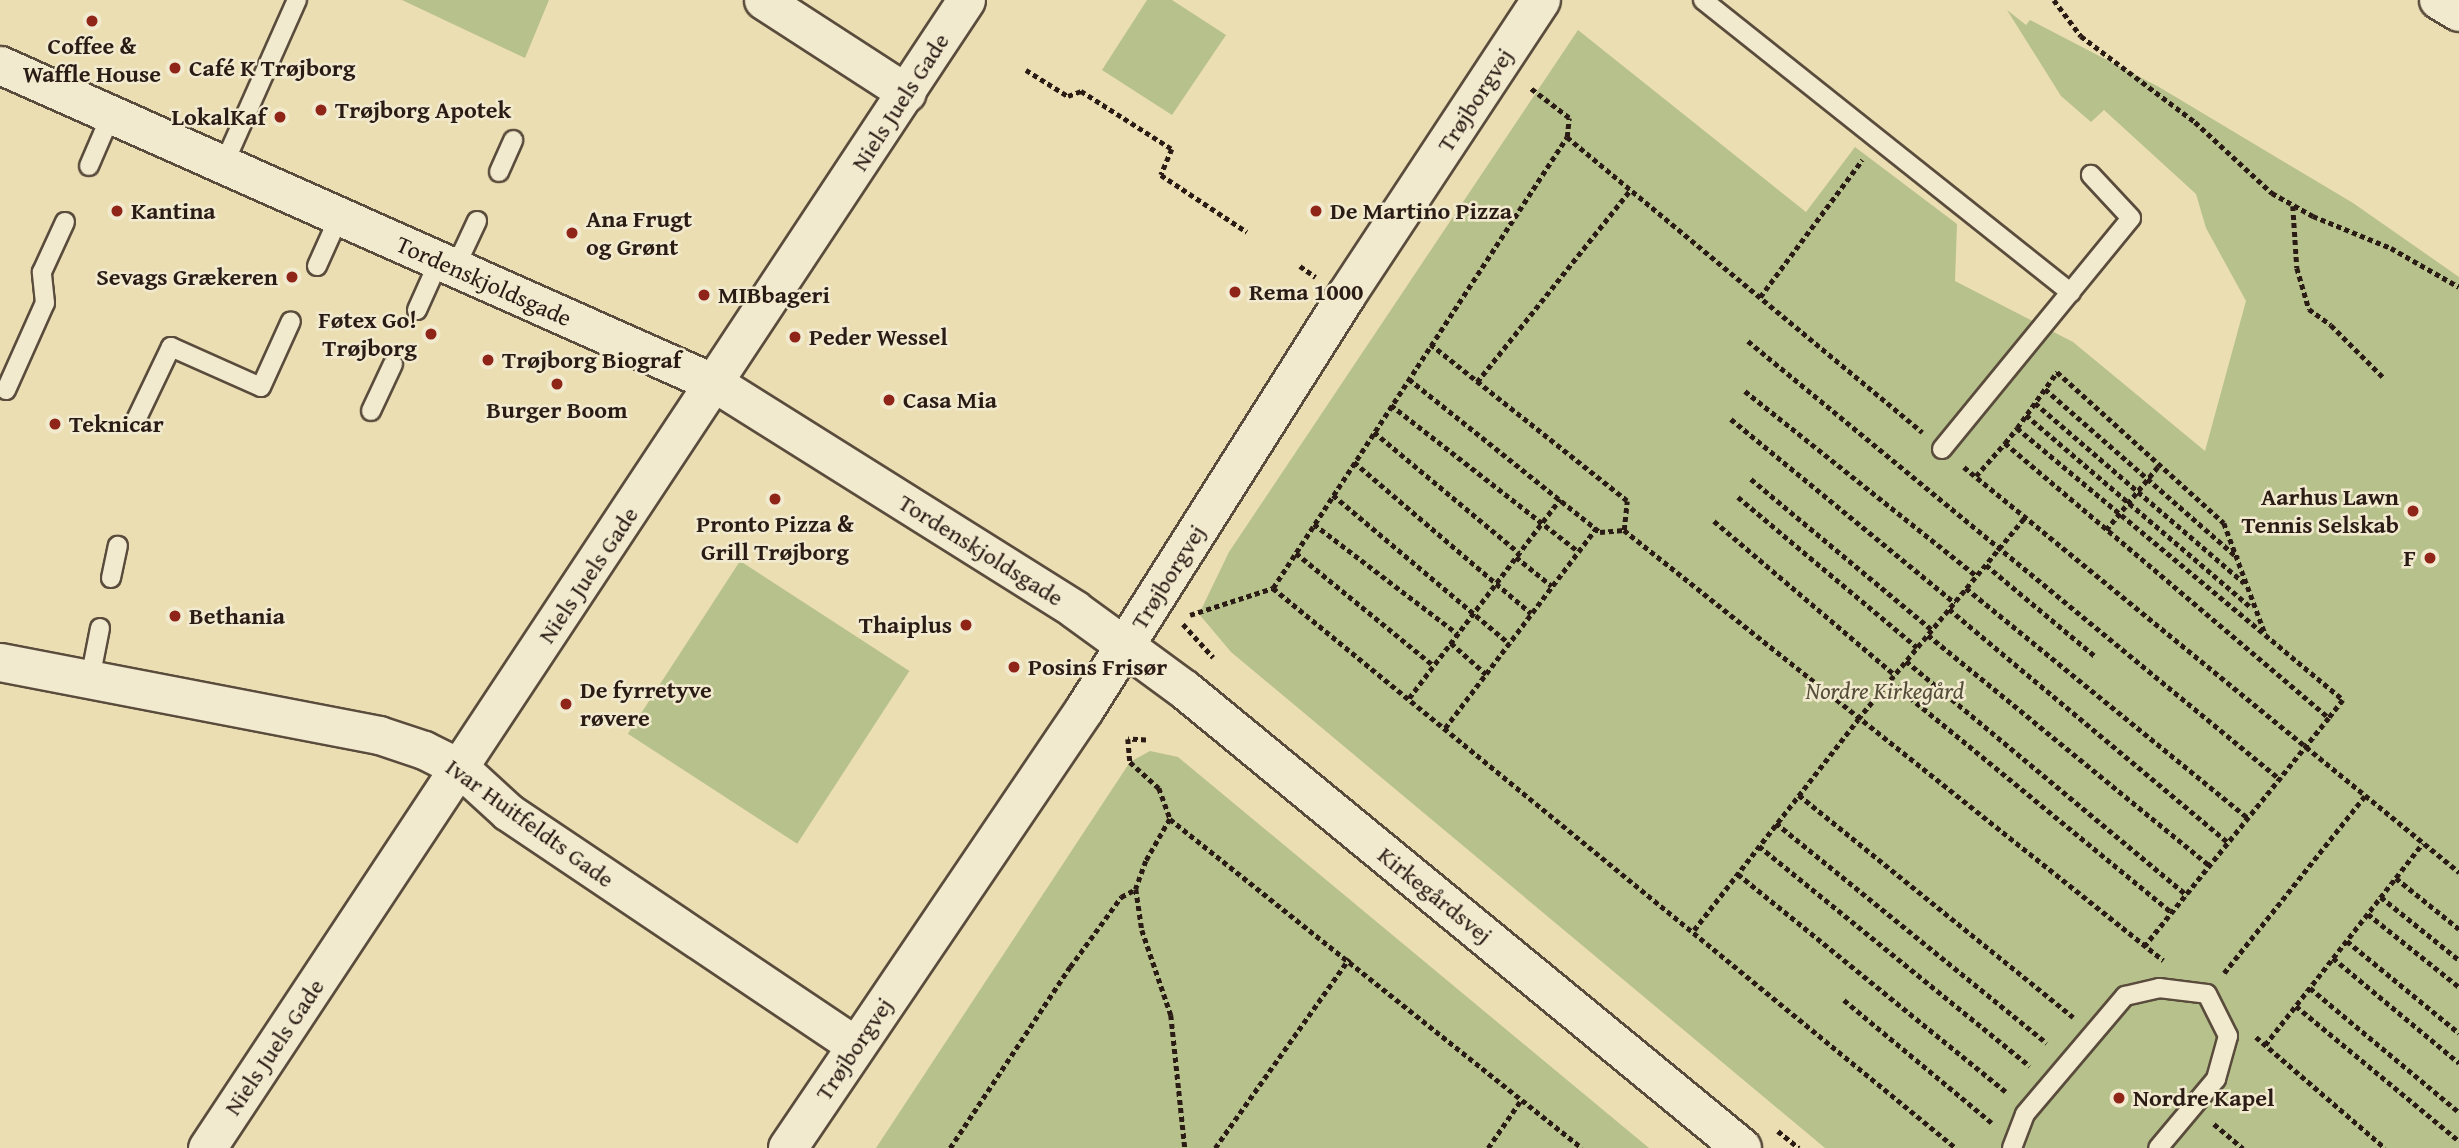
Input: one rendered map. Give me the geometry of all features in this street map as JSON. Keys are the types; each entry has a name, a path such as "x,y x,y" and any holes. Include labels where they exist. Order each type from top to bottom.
{"street":[{"path":"762,0 907,93"},
{"name":"Niels Juels Gade","path":"207,1148 716,384 966,0"},
{"name":"Trøjborgvej","path":"788,1148 1125,646 1541,0"},
{"path":"2438,0 2459,12"},
{"name":"Tordenskjoldsgade","path":"0,65 716,384 1074,609 1125,646"},
{"name":"Kirkegårdsvej","path":"1125,646 1185,690 1742,1148"},
{"name":"Ivar Huitfeldts Gade","path":"0,662 379,735 460,768 508,812 856,1046"}],"lane":[{"path":"223,166 296,0"},
{"path":"1703,0 2071,293"},
{"path":"89,166 111,116"},
{"path":"499,172 513,140"},
{"path":"1942,449 2131,218 2091,175"},
{"path":"317,266 339,217"},
{"path":"417,310 477,221"},
{"path":"6,390 45,303 42,272 65,222"},
{"path":"136,420 171,347 261,387 292,321"},
{"path":"372,411 393,364"},
{"path":"111,578 118,546"},
{"path":"90,679 100,628"},
{"path":"2014,1145 2028,1111 2125,996 2160,988 2207,994 2228,1036 2216,1079 2158,1148"}],"path":[{"path":"2054,0 2081,36 2195,122 2272,193 2391,248 2459,287"},
{"path":"1213,657 1183,625 1187,615 1273,588 1567,137 1569,118 1496,68"},
{"path":"1026,70 1068,96 1081,91 1172,149 1161,175 1247,232"},
{"path":"1567,137 1942,449 2459,871"},
{"path":"1760,296 1877,139"},
{"path":"1477,382 1630,190"},
{"path":"2293,205 2297,268 2309,309 2331,325 2383,377"},
{"path":"1748,341 2281,780"},
{"path":"1431,345 1627,501 1624,530"},
{"path":"1976,475 2017,428 2057,372 2224,523 2253,609 2267,637"},
{"path":"1409,379 1596,528 1624,530 1858,719 2207,994 2385,1148"},
{"path":"2045,389 2238,558"},
{"path":"1745,391 1977,576"},
{"path":"2035,403 2246,584"},
{"path":"1391,405 1543,521 1578,552"},
{"path":"2026,415 2253,609"},
{"path":"1731,419 1955,603"},
{"path":"2017,428 2343,700 2145,946"},
{"path":"1374,432 1552,586"},
{"path":"2005,443 2329,718"},
{"path":"1354,462 1531,613"},
{"path":"2106,530 2160,464"},
{"path":"1751,479 1930,633 2210,866"},
{"path":"1333,495 1509,643"},
{"path":"1738,497 1917,647"},
{"path":"1409,698 1560,499"},
{"path":"1694,930 1858,719 2026,516"},
{"path":"1714,522 1895,675"},
{"path":"1314,524 1458,634"},
{"path":"1445,728 1596,528"},
{"path":"1296,553 1433,666"},
{"path":"1986,565 2095,656"},
{"path":"1273,588 1694,930 1956,1148"},
{"path":"1966,588 2249,819"},
{"path":"1949,609 2229,843"},
{"path":"1451,643 1486,674"},
{"path":"1906,661 2187,895"},
{"path":"1890,681 2172,913"},
{"path":"1146,740 1128,739 1130,762 1159,788 1170,819 1349,959 1582,1148"},
{"path":"1799,795 2093,1034"},
{"path":"2207,994 2365,796"},
{"path":"1170,819 1146,861 1136,890 1142,930 1171,1015 1185,1148"},
{"path":"1776,823 2070,1062"},
{"path":"2265,1045 2423,843"},
{"path":"1759,846 2051,1083"},
{"path":"1738,874 2028,1111"},
{"path":"2396,878 2459,929"},
{"path":"950,1148 1070,967 1121,897 1136,890"},
{"path":"2381,897 2459,960"},
{"path":"2368,914 2459,987"},
{"path":"2347,941 2459,1033"},
{"path":"2333,958 2459,1063"},
{"path":"1214,1148 1349,959"},
{"path":"2310,988 2459,1112"},
{"path":"1844,1000 2014,1145"},
{"path":"2296,1006 2459,1141"},
{"path":"1488,1148 1521,1100"},
{"path":"2193,1107 2244,1148"}],"green space":[{"path":"402,0 549,0 525,58"},
{"path":"1147,0 1172,0 1226,35 1172,115 1102,70"},
{"name":"Nordre Kirkegård","path":"2007,10 2026,25 2030,20 2159,87 2353,203 2459,277 2459,1148 1825,1148 1231,652 1199,614 1229,552 1578,30 1806,212 1855,147 1957,224 1955,281 2073,342 2205,451 2246,301 2206,228 2196,194 2104,110 2091,122 2061,96"},
{"path":"740,561 909,671 797,844 628,734"},
{"path":"1150,751 1178,757 1649,1148 876,1148 1130,762"}],"place":[{"name":"Coffee & Waffle House","path":"92,21"},
{"name":"Café K Trøjborg","path":"175,68"},
{"name":"Trøjborg Apotek","path":"321,110"},
{"name":"LokalKaf","path":"280,117"},
{"name":"Kantina","path":"117,211"},
{"name":"De Martino Pizza","path":"1316,211"},
{"name":"Ana Frugt og Grønt","path":"572,233"},
{"name":"Sevags Grækeren","path":"292,277"},
{"name":"Rema 1000","path":"1235,292"},
{"name":"MIBbageri","path":"704,295"},
{"name":"Føtex Go! Trøjborg","path":"431,334"},
{"name":"Peder Wessel","path":"795,337"},
{"name":"Trøjborg Biograf","path":"488,360"},
{"name":"Burger Boom","path":"557,384"},
{"name":"Casa Mia","path":"889,400"},
{"name":"Teknicar","path":"55,424"},
{"name":"Pronto Pizza & Grill Trøjborg","path":"775,499"},
{"name":"Aarhus Lawn Tennis Selskab","path":"2413,511"},
{"name":"F","path":"2430,558"},
{"name":"Bethania","path":"175,616"},
{"name":"Thaiplus","path":"966,625"},
{"name":"Posins Frisør","path":"1014,667"},
{"name":"De fyrretyve røvere","path":"566,704"},
{"name":"Nordre Kapel","path":"2119,1098"}]}
